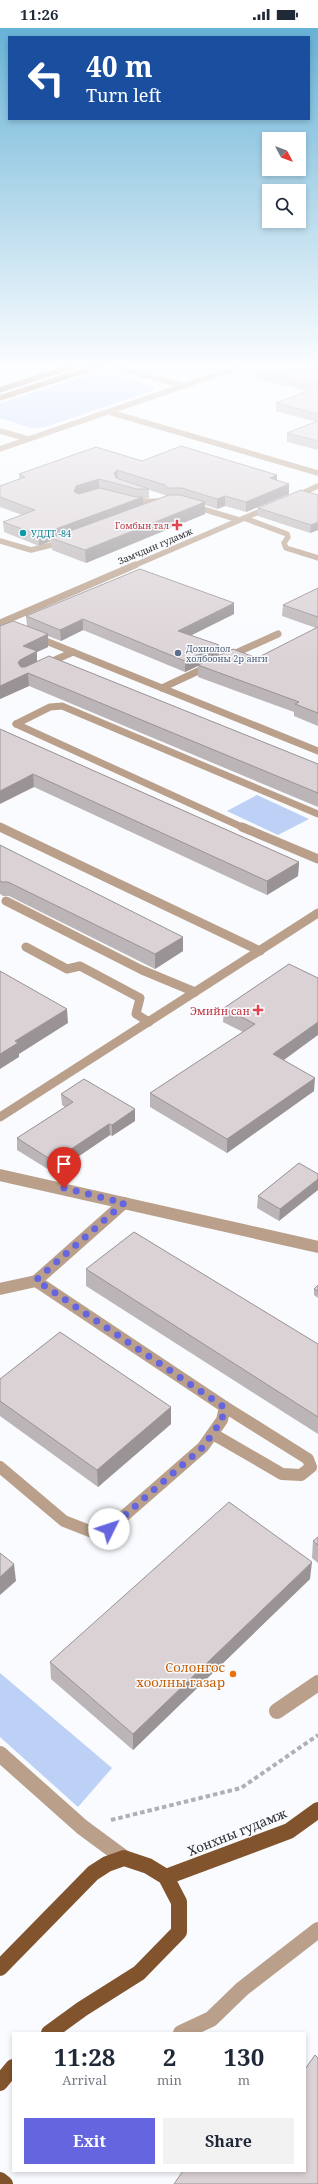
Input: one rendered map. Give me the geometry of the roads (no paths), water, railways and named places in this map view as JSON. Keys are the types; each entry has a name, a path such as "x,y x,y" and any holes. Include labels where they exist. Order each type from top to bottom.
{"main road":[{"name":"Хонхны гудамж","path":"166,1877 289,1831 318,1810"},
{"path":"0,1968 93,1873 107,1864 124,1858 148,1866 166,1877 179,1902 178,1932 139,1973 82,2009 50,2032"},
{"path":"0,2083 12,2068"},
{"path":"0,2180 4,2184"}],"street":[{"path":"289,465 318,473"},
{"path":"284,501 318,486"},
{"path":"149,494 172,501"},
{"path":"125,500 137,503 172,501"},
{"path":"149,509 172,501"},
{"path":"188,504 287,534 288,537 284,543 286,548 318,558"},
{"name":"Замчдын гудамж","path":"0,622 277,504"},
{"path":"0,541 29,552 37,551 67,540"},
{"path":"0,622 15,628"},
{"path":"30,634 318,750"},
{"path":"220,661 278,634"},
{"path":"38,668 73,652"},
{"path":"162,688 213,664"},
{"path":"318,814 62,706 50,707 16,724 260,836 318,859"},
{"path":"0,827 260,950"},
{"path":"6,901 142,970 195,992"},
{"path":"0,1117 318,913"},
{"path":"26,947 67,969 80,966 140,998 136,1014 150,1022"},
{"path":"0,1175 318,1247"},
{"path":"0,1289 36,1280 124,1203"},
{"path":"306,1245 318,1241"},
{"path":"36,1280 224,1407 308,1459 311,1467 301,1475 282,1474 212,1434"},
{"path":"0,1467 64,1521 92,1532 109,1529 203,1447 222,1420 224,1407"},
{"path":"277,1710 318,1683"},
{"path":"0,1754 82,1827 124,1858"},
{"path":"183,2032 211,2019 242,1989 318,1930"}],"place":[{"name":"Гомбын тал","path":"177,525"},
{"name":"УДДТ -84","path":"23,533"},
{"name":"Дохиолол холбооны 2р анги","path":"178,653"},
{"name":"Эмийн сан","path":"258,1010"},
{"name":"Солонгос хоолны газар","path":"233,1674"}]}
